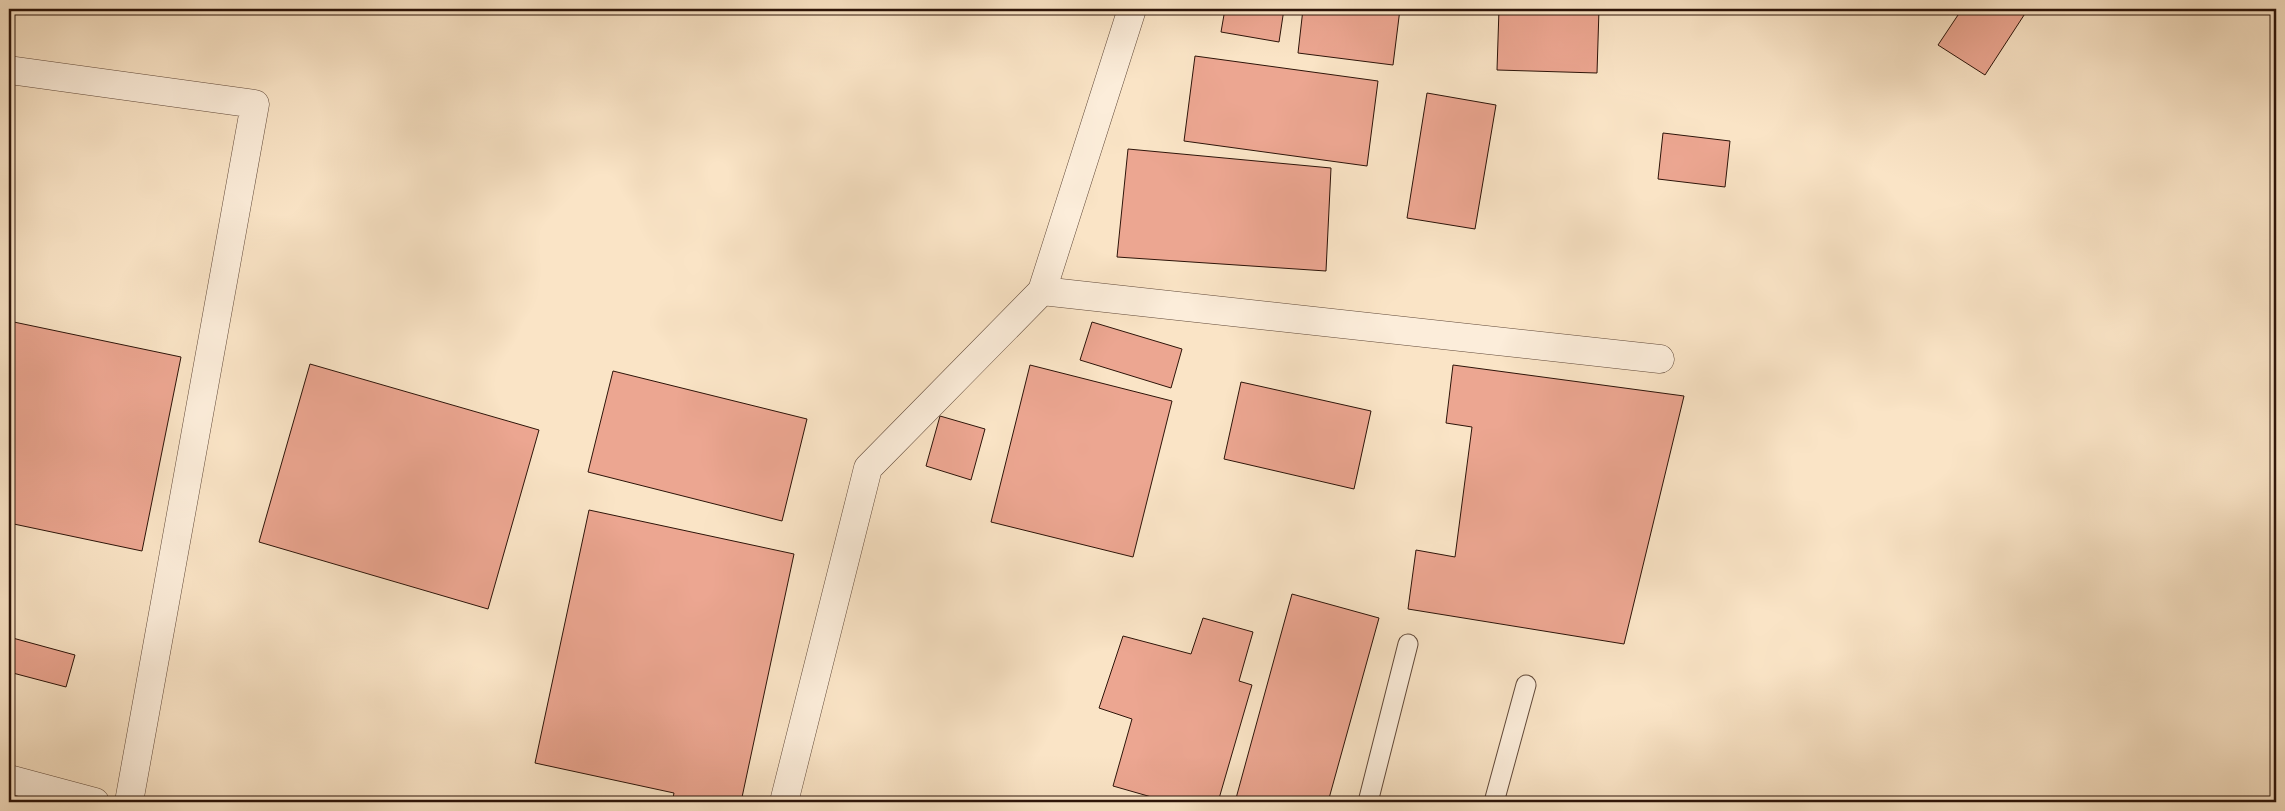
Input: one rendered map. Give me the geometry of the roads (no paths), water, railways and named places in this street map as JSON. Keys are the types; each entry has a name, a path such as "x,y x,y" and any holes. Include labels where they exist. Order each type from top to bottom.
{"street":[{"path":"784,802 868,468 1042,291 1132,9"},
{"path":"9,70 255,104 128,802"},
{"path":"1042,291 1660,359"},
{"path":"9,779 95,802"}],"lane":[{"path":"1368,802 1408,644"},
{"path":"1494,802 1526,684"}]}
